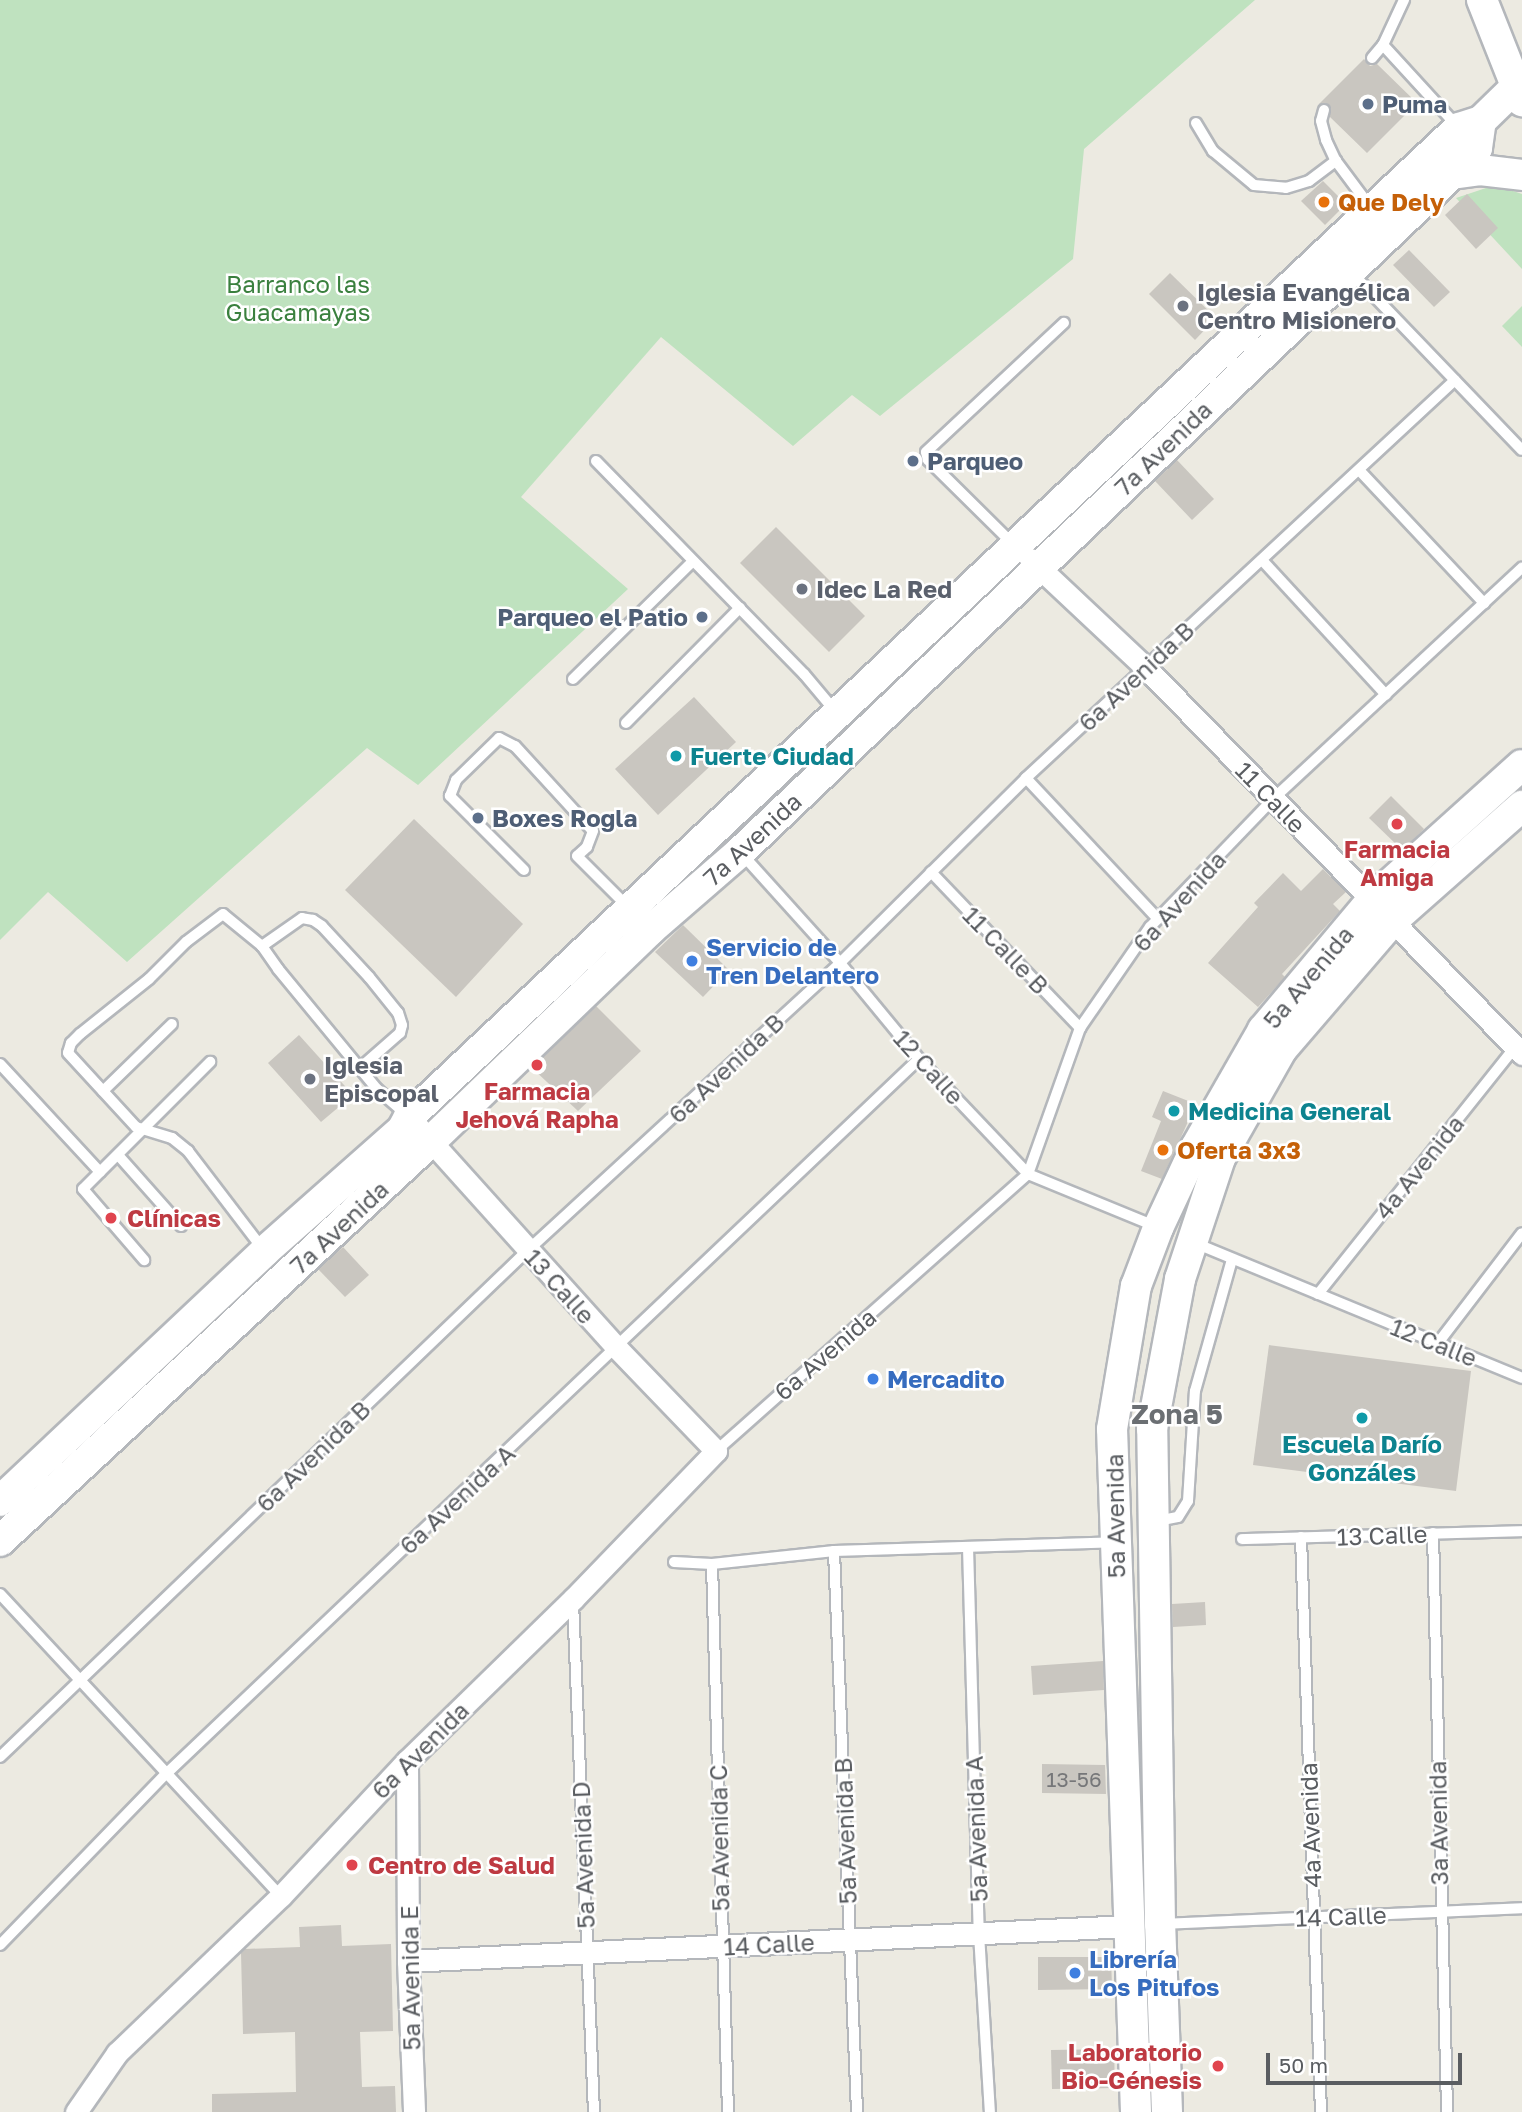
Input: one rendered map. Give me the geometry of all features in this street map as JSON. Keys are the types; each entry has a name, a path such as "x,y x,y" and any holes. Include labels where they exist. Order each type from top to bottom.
{"street":[{"path":"1482,0 1520,90"},
{"name":"7a Avenida","path":"0,1502 265,1251 402,1130 409,1117 1372,210 1470,124 1520,90"},
{"name":"7a Avenida","path":"0,1541 430,1142 650,930 740,852 1452,174 1477,148 1470,124"},
{"path":"1452,174 1480,170 1522,175"},
{"name":"11 Calle","path":"1015,545 1146,668 1520,1047"},
{"name":"5a Avenida","path":"1136,2112 1112,1429 1136,1286 1158,1228 1196,1147 1263,1030 1383,911 1522,765"},
{"name":"5a Avenida","path":"1167,2112 1160,1924 1152,1429 1180,1279 1190,1241 1220,1158 1282,1049 1383,911 1522,806"},
{"path":"629,909 650,930"},
{"name":"13 Calle","path":"409,1117 617,1349 716,1451"},
{"name":"6a Avenida","path":"76,2112 117,2053 281,1896 407,1761 573,1599 716,1451"},
{"name":"5a Avenida E","path":"407,1761 408,1961 414,2112"},
{"name":"14 Calle","path":"408,1961 1129,1926"}],"lane":[{"path":"1372,58 1383,45 1404,0"},
{"path":"1383,45 1470,124"},
{"path":"1324,110 1321,121 1336,161 1372,210"},
{"path":"1196,123 1213,151 1254,185 1286,188 1309,181 1336,161"},
{"path":"1350,270 1522,450"},
{"path":"1015,545 928,460 926,452 1064,323"},
{"name":"6a Avenida B","path":"0,1757 527,1251 840,963 1026,778 1455,380"},
{"path":"596,461 740,608 837,713"},
{"path":"1359,470 1485,603"},
{"path":"1262,560 1386,695"},
{"path":"573,679 694,561"},
{"name":"6a Avenida","path":"716,1451 1028,1174 1080,1028 1158,919 1273,799 1522,568"},
{"path":"626,723 740,608"},
{"path":"524,870 450,796 451,787 456,780 499,738 515,746 593,831 587,848 577,856 629,909"},
{"path":"1026,778 1158,919"},
{"name":"12 Calle","path":"740,852 840,963 919,1059 1028,1174 1158,1228"},
{"name":"11 Calle B","path":"932,872 1080,1028"},
{"path":"265,1251 188,1151 172,1138 136,1127 68,1053 71,1043 80,1034 149,979 186,942 223,914 262,946 376,1089 409,1117"},
{"path":"262,946 302,918 313,920 369,977 398,1013 402,1025 400,1033 360,1068"},
{"path":"103,1091 172,1024"},
{"name":"4a Avenida","path":"1318,1294 1520,1047"},
{"name":"6a Avenida A","path":"0,1945 166,1774 617,1349 919,1059"},
{"path":"144,1260 82,1189 145,1130 210,1062"},
{"path":"0,1064 100,1172"},
{"path":"118,1156 181,1226"},
{"path":"1438,1343 1522,1233"},
{"name":"12 Calle","path":"1190,1241 1522,1378"},
{"path":"1154,1522 1178,1517 1188,1501 1195,1391 1233,1259"},
{"name":"13 Calle","path":"1242,1539 1522,1531"},
{"name":"3a Avenida","path":"1433,1533 1440,1911 1447,2112"},
{"name":"4a Avenida","path":"1301,1537 1321,2112"},
{"path":"674,1562 712,1564 834,1551 1115,1542"},
{"name":"5a Avenida A","path":"968,1547 979,1934 990,2112"},
{"name":"5a Avenida B","path":"834,1551 857,2112"},
{"name":"5a Avenida C","path":"712,1564 721,1946 728,2112"},
{"path":"0,1594 78,1681 281,1896"},
{"name":"5a Avenida D","path":"573,1599 594,2112"},
{"name":"14 Calle","path":"1160,1924 1522,1908"}],"green space":[{"name":"Barranco las Guacamayas","path":"0,0 1255,0 1084,149 1073,259 880,416 852,395 793,446 661,337 521,497 628,589 418,785 367,748 127,962 48,892 0,940"},
{"path":"1495,185 1522,194 1522,269 1456,198"},
{"path":"1522,306 1522,347 1502,326"}],"building":[{"name":"Puma","path":"1364,59 1370,66 1377,64 1417,103 1367,153 1330,117 1330,105 1319,104"},
{"name":"Que Dely","path":"1323,181 1346,204 1325,225 1301,201"},
{"path":"1467,194 1498,228 1476,249 1445,215"},
{"path":"1409,250 1450,292 1434,307 1393,265"},
{"name":"Iglesia Evangélica Centro Misionero","path":"1170,273 1216,318 1195,340 1149,294"},
{"path":"1177,460 1214,499 1192,520 1155,481"},
{"name":"Idec La Red","path":"776,527 865,616 829,652 740,563"},
{"name":"Fuerte Ciudad","path":"694,697 736,742 658,815 615,769"},
{"name":"Farmacia Amiga","path":"1391,796 1424,829 1402,850 1369,818"},
{"path":"414,819 523,924 456,997 345,890"},
{"path":"1323,869 1346,892 1333,904 1340,911 1282,974 1285,977 1258,1007 1208,963 1258,907 1254,903 1283,873 1301,891"},
{"name":"Servicio de Tren Delantero","path":"683,925 729,970 703,997 655,952"},
{"path":"596,1006 641,1051 578,1111 532,1068"},
{"name":"Iglesia Episcopal","path":"299,1035 353,1095 321,1122 268,1063"},
{"path":"1163,1091 1196,1104 1162,1179 1141,1171 1161,1121 1152,1117"},
{"path":"343,1247 369,1275 345,1297 318,1269"},
{"name":"Escuela Darío Gonzáles","path":"1269,1345 1471,1371 1456,1491 1253,1465"},
{"path":"1205,1602 1206,1625 1173,1627 1172,1604"},
{"path":"1103,1661 1104,1690 1033,1695 1031,1666"},
{"path":"1042,1764 1105,1765 1106,1794 1042,1793"},
{"path":"341,1925 342,1946 391,1944 393,2031 360,2032 362,2087 395,2086 396,2112 212,2112 212,2094 296,2092 295,2032 243,2034 241,1953 245,1949 300,1947 299,1927"},
{"name":"Librería Los Pitufos","path":"1038,1957 1111,1957 1112,1989 1038,1990"},
{"path":"1114,2049 1115,2088 1052,2089 1051,2050"}],"place":[{"name":"Puma","path":"1368,104"},
{"name":"Que Dely","path":"1324,202"},
{"name":"Iglesia Evangélica Centro Misionero","path":"1183,306"},
{"name":"Parqueo","path":"913,461"},
{"name":"Idec La Red","path":"802,589"},
{"name":"Parqueo el Patio","path":"702,617"},
{"name":"Fuerte Ciudad","path":"676,756"},
{"name":"Boxes Rogla","path":"478,818"},
{"name":"Farmacia Amiga","path":"1397,824"},
{"name":"Servicio de Tren Delantero","path":"692,961"},
{"name":"Farmacia Jehová Rapha","path":"537,1065"},
{"name":"Iglesia Episcopal","path":"310,1079"},
{"name":"Medicina General","path":"1174,1111"},
{"name":"Oferta 3x3","path":"1163,1150"},
{"name":"Clínicas","path":"111,1218"},
{"name":"Mercadito","path":"873,1379"},
{"name":"Escuela Darío Gonzáles","path":"1362,1418"},
{"name":"Centro de Salud","path":"352,1865"},
{"name":"Librería Los Pitufos","path":"1075,1973"},
{"name":"Laboratorio Bio-Génesis","path":"1218,2066"}],"district":[{"name":"Zona 5","path":"1177,1414"}]}
